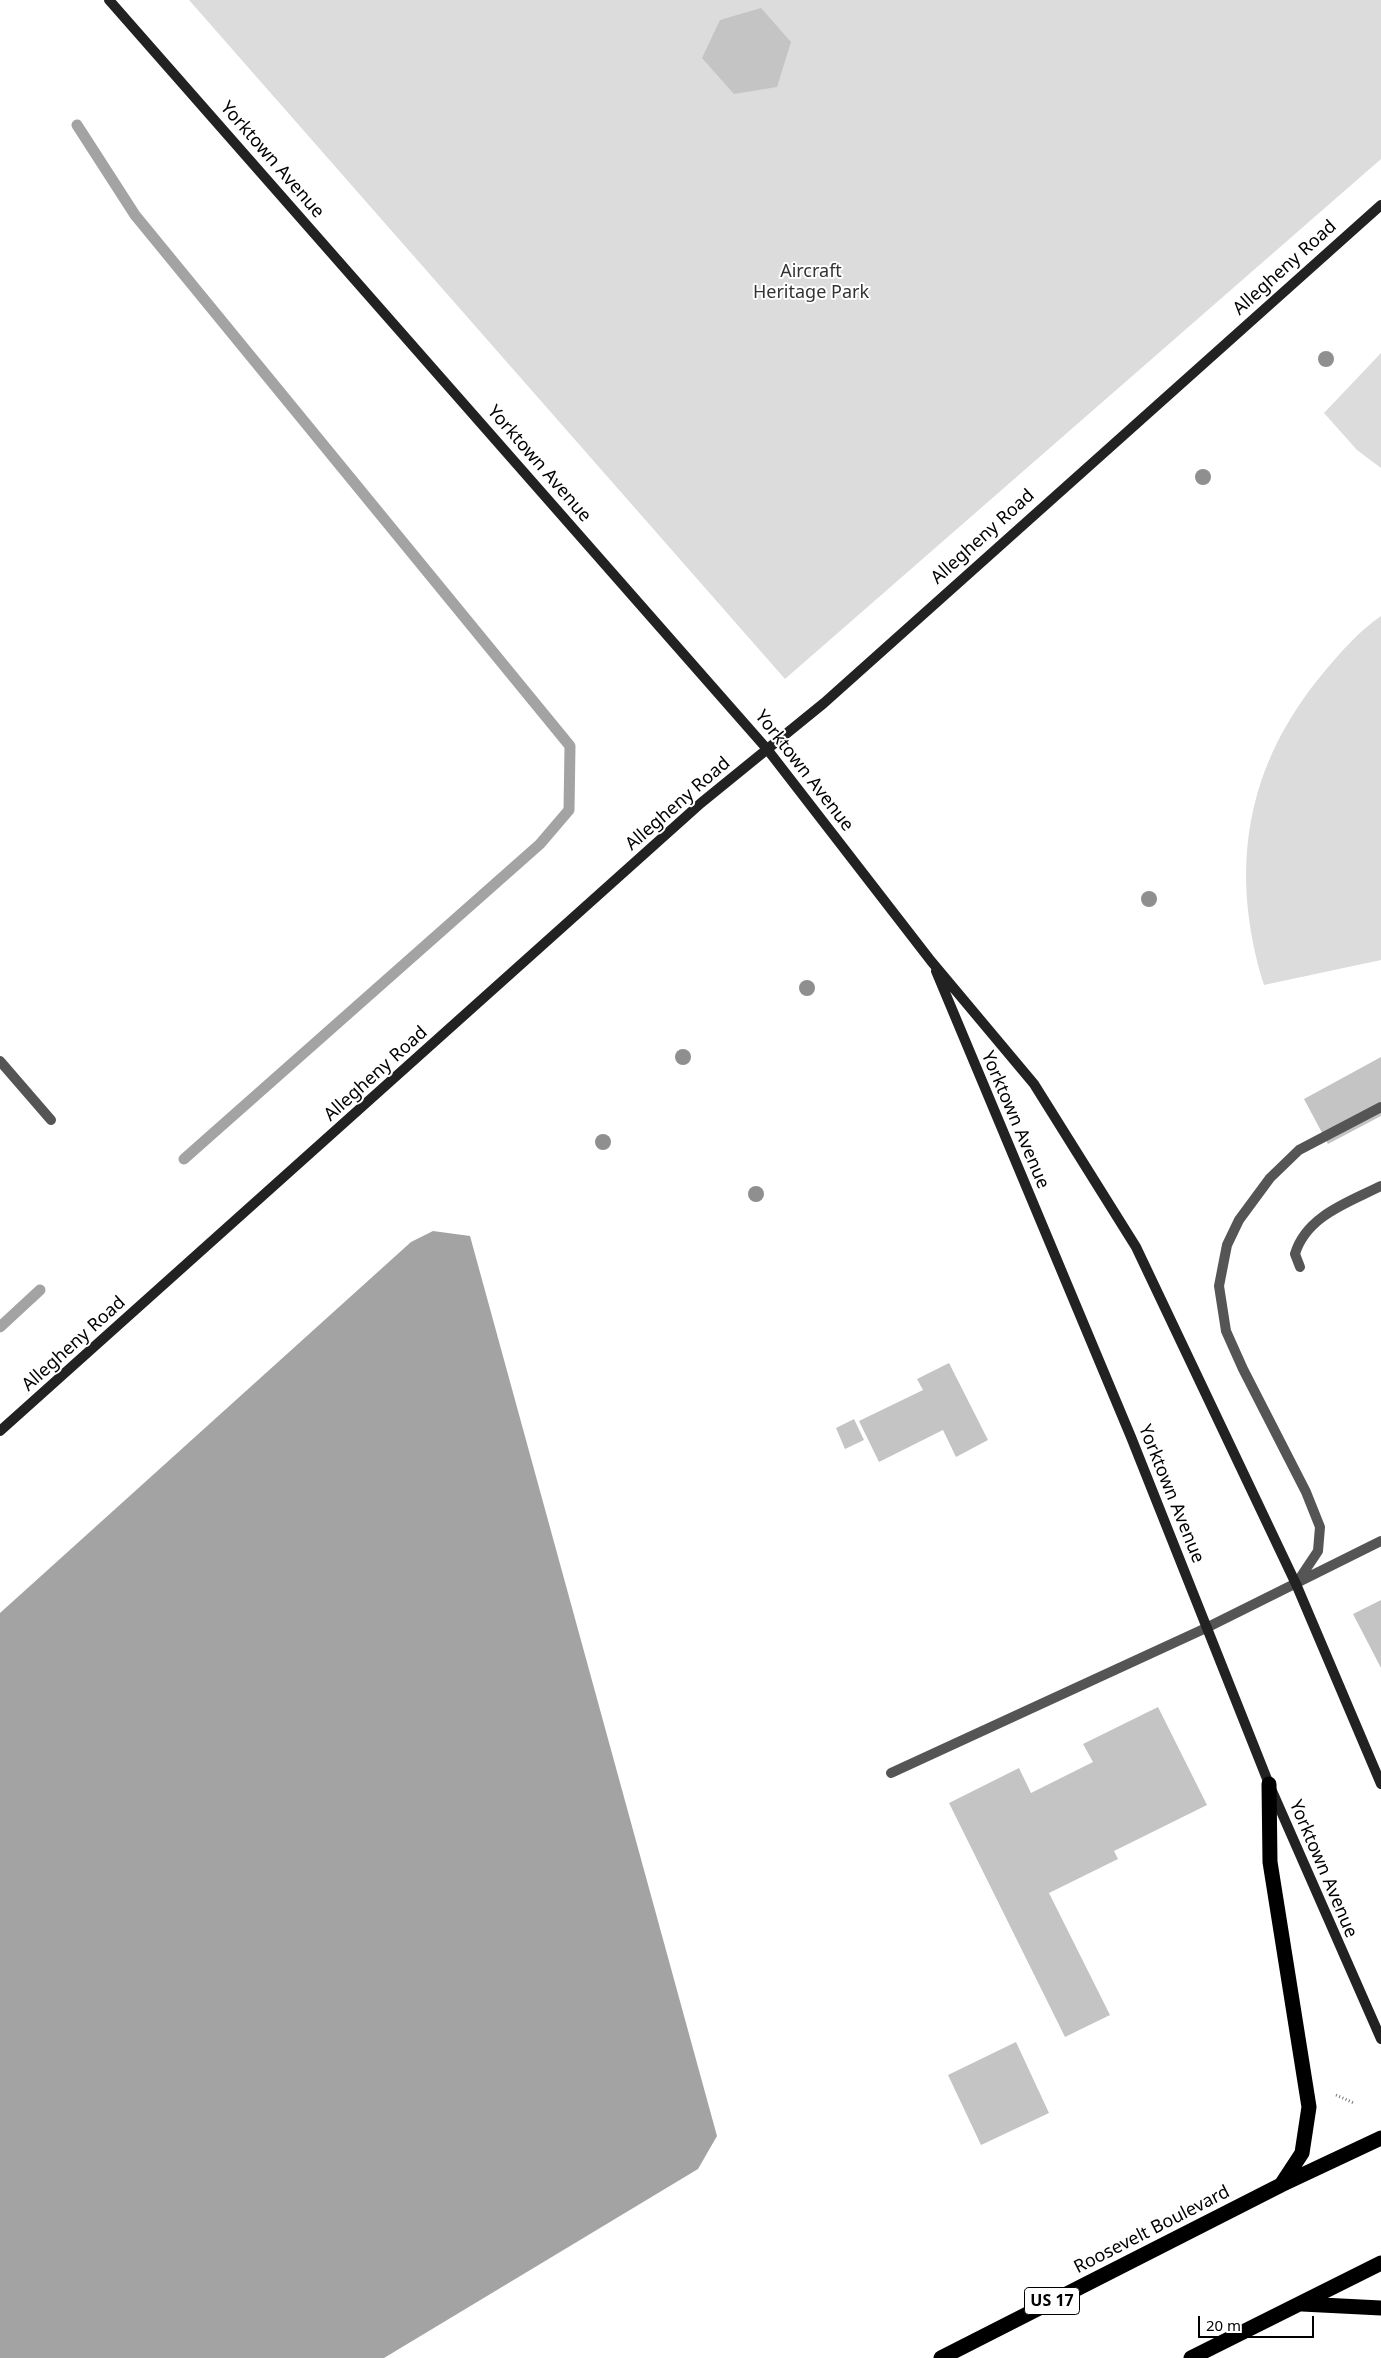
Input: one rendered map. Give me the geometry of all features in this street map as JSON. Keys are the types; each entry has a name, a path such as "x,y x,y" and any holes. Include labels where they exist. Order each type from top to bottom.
{"highway":[{"path":"1269,1784 1270,1862 1309,2107 1302,2153 1281,2185"},
{"name":"Roosevelt Boulevard","path":"941,2358 1281,2185 1381,2138"},
{"path":"1191,2358 1381,2263"},
{"path":"1301,2304 1381,2308"}],"main road":[{"name":"Yorktown Avenue","path":"109,0 767,749 931,961 1034,1084 1136,1247 1296,1584 1381,1784"},
{"name":"Allegheny Road","path":"0,1431 693,810 824,703 1381,205"},
{"name":"Yorktown Avenue","path":"931,961 1131,1437 1269,1784 1381,2038"}],"lane":[{"path":"0,1061 51,1120"},
{"path":"1296,1584 1318,1551 1320,1527 1306,1492 1243,1369 1226,1331 1219,1286 1227,1244 1239,1220 1270,1178 1299,1150 1381,1107"},
{"path":"1300,1266 1295,1254 1298,1242 1310,1228 1328,1213 1381,1186"},
{"path":"891,1773 1206,1628 1381,1541"}],"path":[{"path":"1331,2093 1354,2103"}],"green space":[{"name":"Aircraft Heritage Park","path":"189,0 1381,0 1381,159 785,679"},
{"path":"1381,353 1381,468 1357,450 1324,413"},
{"path":"1381,616 1381,960 1264,985 1253,942 1247,900 1247,860 1251,820 1261,781 1277,744 1298,707 1324,672 1344,650 1365,628"}],"shaded area":[{"path":"433,1231 470,1236 717,2136 698,2169 384,2358 0,2358 0,1613 411,1242"}],"building":[{"path":"761,8 791,42 777,87 734,94 702,58 720,20"},
{"path":"1381,1057 1381,1116 1328,1144 1304,1099"},
{"path":"949,1363 988,1440 956,1457 943,1430 879,1462 859,1421 923,1390 917,1379"},
{"path":"854,1419 864,1440 845,1449 836,1428"},
{"path":"1381,1600 1381,1668 1353,1614"},
{"path":"1158,1707 1207,1805 1114,1851 1118,1859 1049,1893 1110,2015 1065,2037 949,1803 1019,1768 1031,1793 1093,1762 1083,1744"},
{"path":"1016,2042 1049,2113 981,2145 948,2075"}],"waterway":[{"path":"77,125 135,215 570,746 569,810 540,844 184,1159"},
{"path":"0,1327 40,1290"}]}
